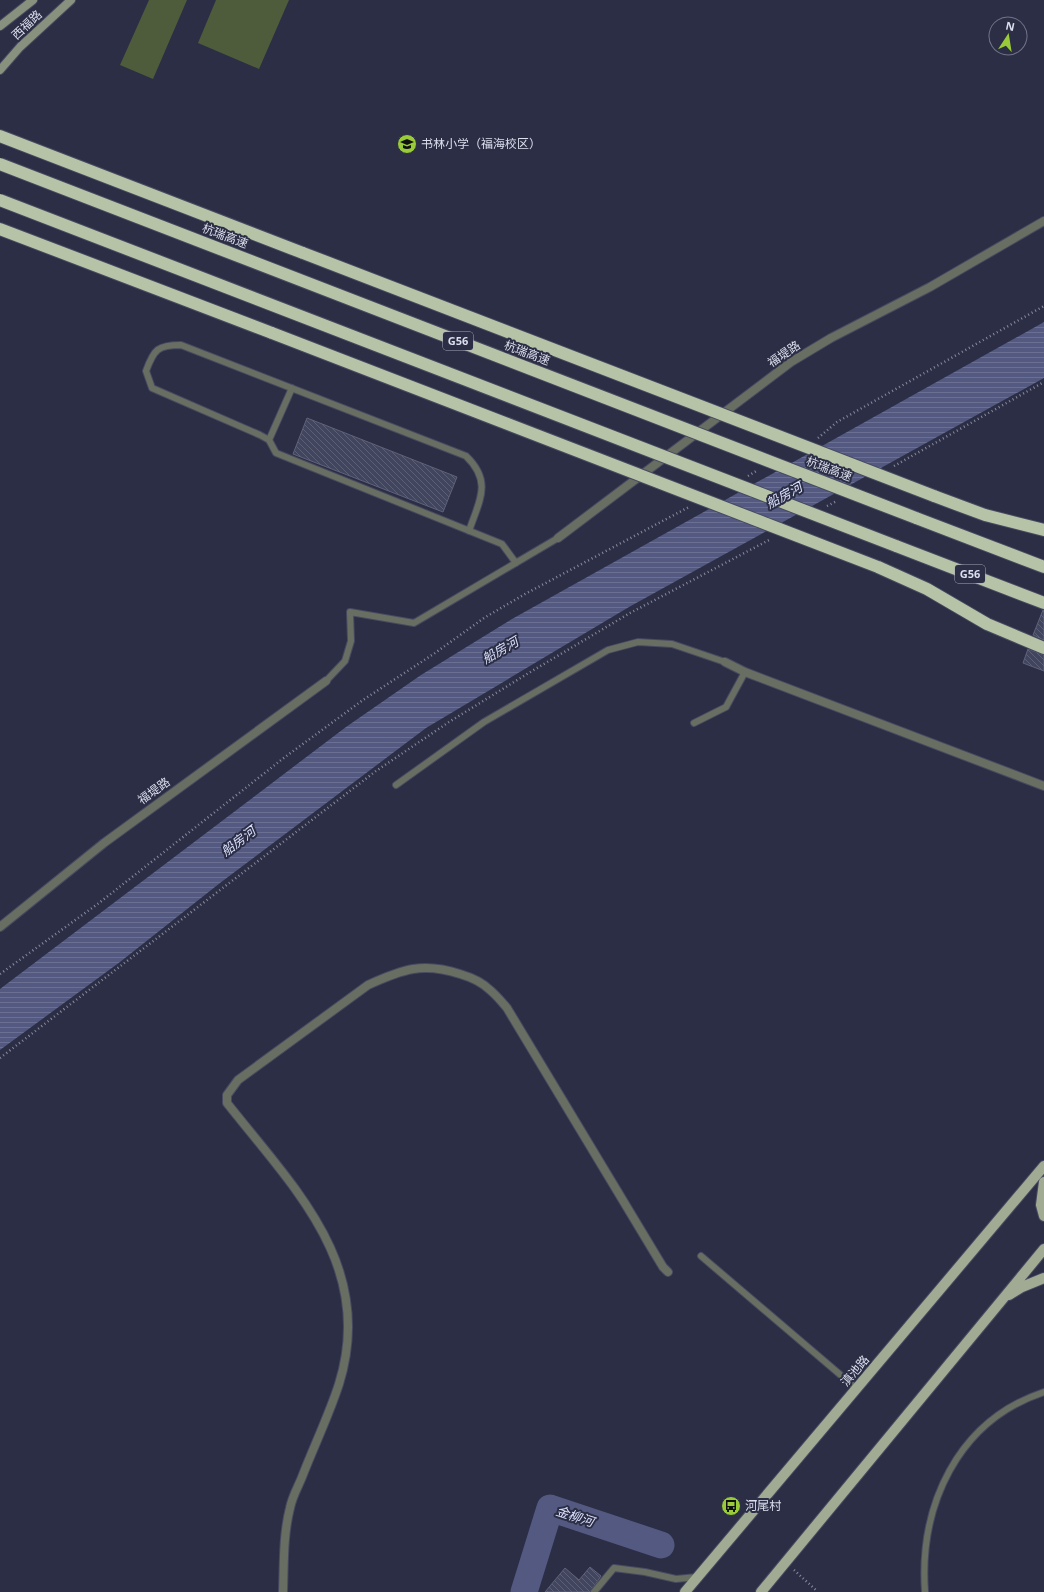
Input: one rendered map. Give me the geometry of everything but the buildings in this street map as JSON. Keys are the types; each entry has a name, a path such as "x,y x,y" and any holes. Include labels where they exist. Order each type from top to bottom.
{"highway":[{"path":"0,136 934,496 985,515 1044,530"},
{"name":"杭瑞高速","path":"0,164 1044,567"},
{"name":"G56","path":"0,200 1044,603"},
{"path":"0,229 878,567 927,589 987,624 1044,648"}],"main road":[{"name":"西福路","path":"0,26 33,0"},
{"name":"西福路","path":"0,70 20,47 71,0"},
{"name":"滇池路","path":"685,1592 1044,1166"},
{"path":"1044,1182 1041,1205 1044,1216"},
{"path":"762,1592 1044,1249"},
{"path":"998,1304 1022,1287 1044,1278"}],"street":[{"name":"福堤路","path":"558,538 791,362 831,338 930,287 1044,221"},
{"path":"726,662 745,672 1044,786"},
{"name":"福堤路","path":"0,927 104,843 326,681"},
{"path":"283,1592 284,1552 290,1507 339,1383 349,1336 348,1302 340,1270 326,1238 300,1197 227,1103 227,1095 238,1080 368,985 392,974 420,967 442,968 469,977 489,988 507,1008 663,1267 668,1272"}],"lane":[{"path":"469,531 481,496 482,482 476,466 466,456 181,345 165,345 151,355 146,371 152,388 269,440 276,453 469,531 502,544 516,563"},
{"path":"269,440 292,388"},
{"path":"326,681 345,661 351,641 350,612 414,623 558,538"},
{"path":"396,785 484,722 608,650 638,642 672,644 726,662"},
{"path":"694,723 726,707 745,672"},
{"path":"701,1256 857,1389"},
{"path":"924,1592 924,1551 927,1530 937,1497 948,1471 960,1453 987,1425 1020,1403 1044,1392"},
{"path":"594,1592 614,1568 645,1572 676,1579 698,1577"}],"path":[{"path":"811,442 825,434 837,422 1044,306"},
{"path":"893,467 1044,382"},
{"path":"742,479 762,468"},
{"path":"827,507 840,499"},
{"path":"0,974 99,903 285,757 363,700 435,653 484,618 525,594 693,505"},
{"path":"0,1058 376,771 526,674 630,614 773,538"},
{"path":"786,1562 817,1591"}],"green space":[{"path":"149,0 187,0 153,79 120,65"},
{"path":"216,0 289,0 259,69 198,43"}],"water":[{"name":"船房河","path":"1044,322 1044,378 629,607 426,728 220,883 120,962 0,1050 0,989 346,727 421,675 512,619"}],"waterway":[{"name":"金柳河","path":"524,1592 550,1508 661,1545"}],"place":[{"name":"书林小学（福海校区）","path":"407,144"},
{"name":"河尾村","path":"731,1506"}]}
